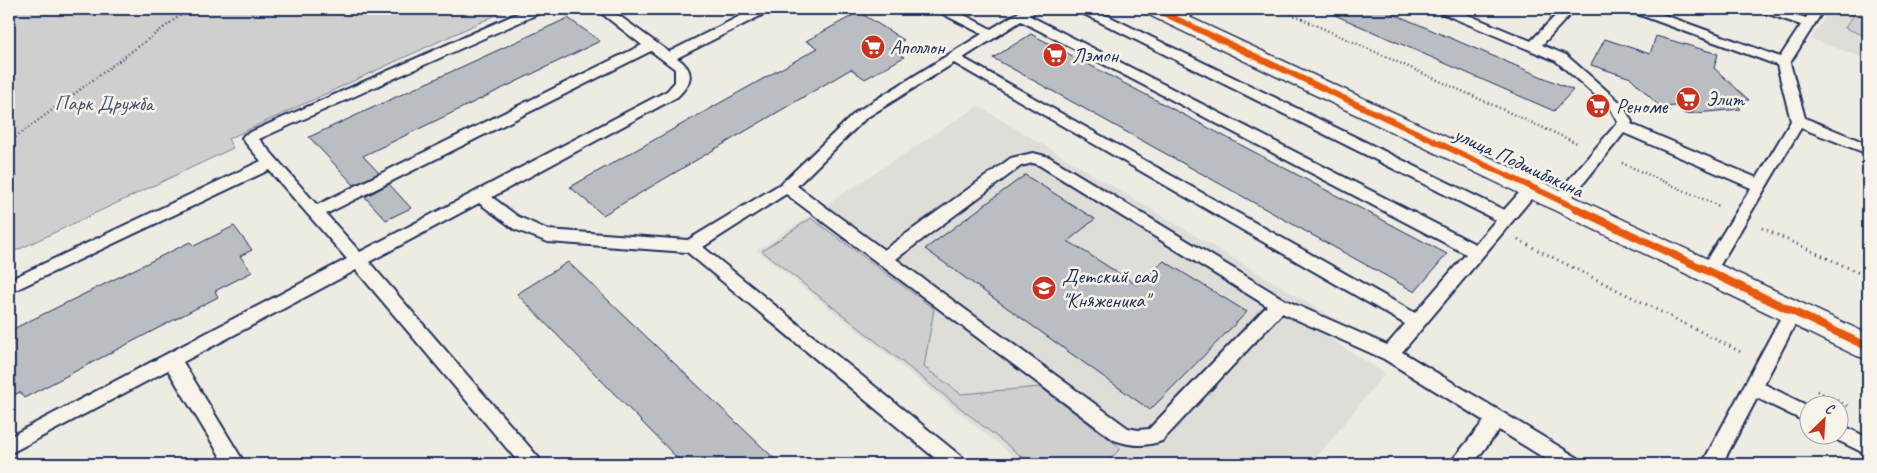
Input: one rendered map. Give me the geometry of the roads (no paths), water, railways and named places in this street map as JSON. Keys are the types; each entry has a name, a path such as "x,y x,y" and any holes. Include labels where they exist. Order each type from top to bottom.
{"street":[{"name":"улица Подшибякина","path":"1175,12 1532,188 1868,347"}],"lane":[{"path":"532,464 357,260 249,138 537,9"},
{"path":"9,446 672,94 683,82 684,75 681,67 602,9"},
{"path":"669,57 763,9"},
{"path":"944,9 992,34"},
{"path":"1085,9 1506,218"},
{"path":"1444,9 1561,58 1617,107 1625,122 1560,201"},
{"path":"1534,46 1569,9"},
{"path":"1636,9 1783,63"},
{"path":"1767,9 1809,24"},
{"path":"1708,271 1798,121 1783,63 1818,9"},
{"path":"691,246 787,187 861,115 1026,12 1477,252"},
{"path":"316,213 652,44"},
{"path":"954,58 1417,323"},
{"path":"1798,121 1868,149"},
{"path":"1622,126 1760,186"},
{"path":"884,259 1016,162 1032,158 1044,161 1279,305 1318,320 1355,340 1390,354 1571,464"},
{"path":"9,287 271,162"},
{"path":"787,187 1121,434 1134,439 1143,439 1155,435 1279,305"},
{"path":"1390,354 1532,188"},
{"path":"480,195 506,219 528,230 548,236 691,246 956,464"},
{"path":"1712,464 1793,311"},
{"path":"171,359 235,464"},
{"path":"1753,386 1800,411"},
{"path":"1461,464 1497,419"},
{"path":"1850,437 1868,447"}],"place":[{"name":"Аполлон","path":"873,47"},
{"name":"Лэмон","path":"1055,55"},
{"name":"Элит","path":"1688,99"},
{"name":"Реноме","path":"1598,106"},
{"name":"Детский сад \"Княженика\"","path":"1044,288"}],"park label":[{"name":"Парк Дружба","path":"104,103"}]}
